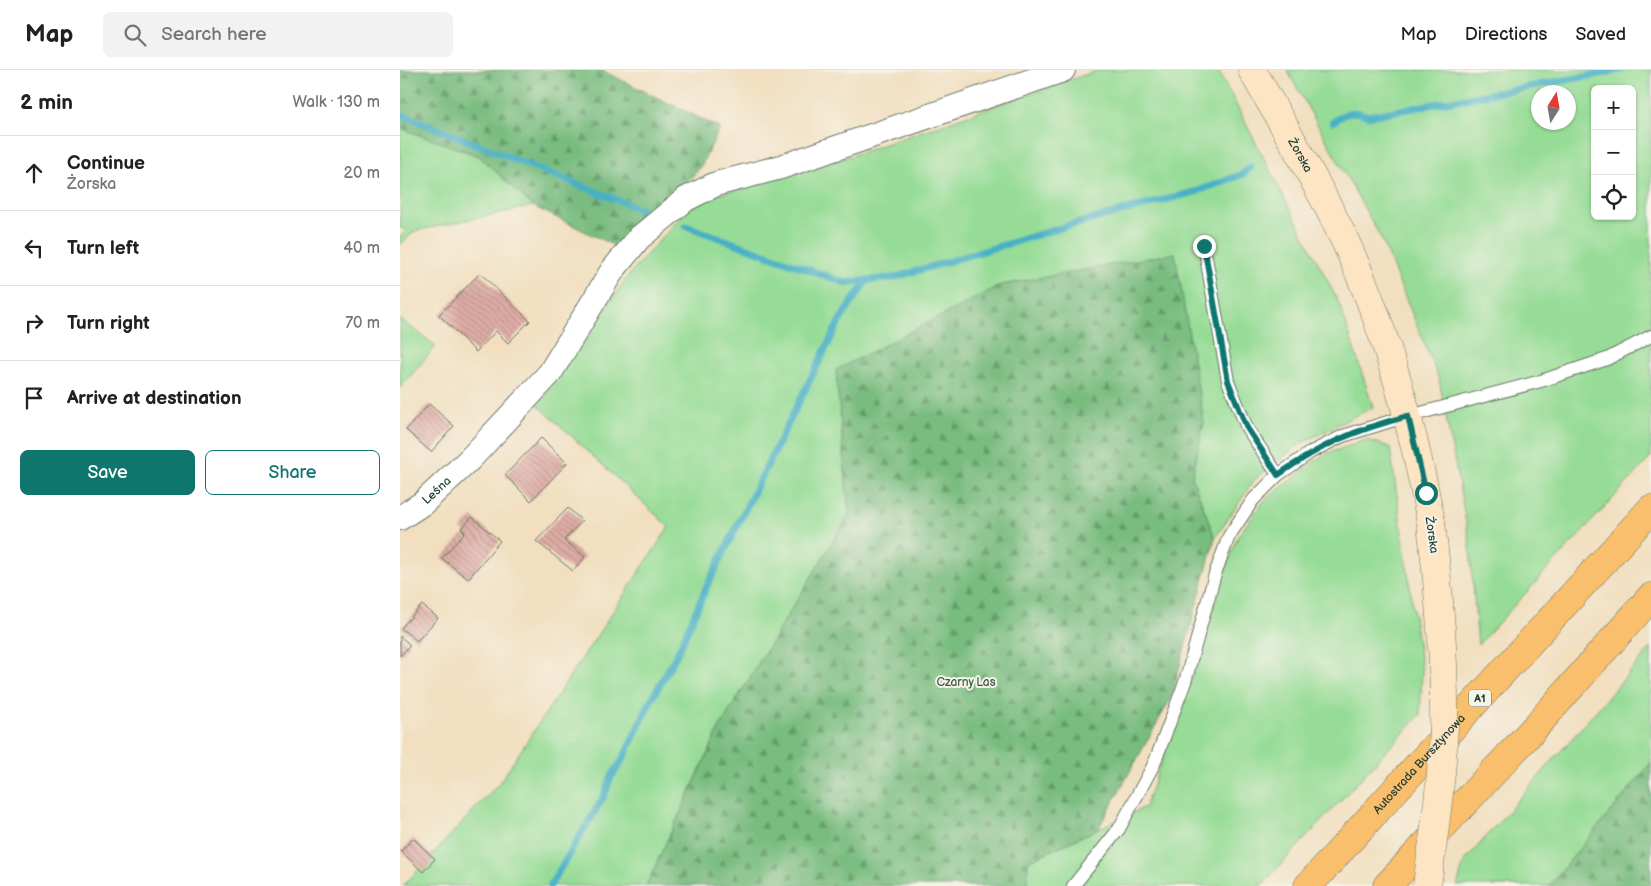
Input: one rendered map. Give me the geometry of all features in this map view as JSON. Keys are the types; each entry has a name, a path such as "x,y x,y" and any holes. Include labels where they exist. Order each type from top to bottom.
{"highway":[{"name":"Autostrada Bursztynowa","path":"1308,886 1651,509"},
{"path":"1387,886 1528,735 1651,597"}],"main road":[{"name":"Żorska","path":"1252,70 1313,180 1350,253 1390,354 1408,416 1431,522 1440,597 1444,670 1444,728 1440,787 1427,886"}],"street":[{"name":"Leśna","path":"400,518 423,503 470,459 550,373 612,271 639,238 686,199 716,184 781,167 1063,70"}],"lane":[{"path":"1204,246 1228,381 1247,428 1278,475"},
{"path":"1072,886 1119,829 1154,764 1185,682 1215,574 1229,536 1253,500 1278,475 1310,452 1343,436 1408,416 1541,381 1598,362 1651,336"}],"green space":[{"path":"400,70 601,70 720,128 700,168 623,250 533,206 479,156 400,128"},
{"path":"1099,70 1218,70 1339,303 1373,407 1300,444 1255,479 1215,538 1192,477 1204,422 836,370 849,515 721,725 646,886 403,886 500,782 669,527 537,404 631,272 689,208 717,195 833,162"},
{"path":"1287,70 1651,70 1651,457 1478,645 1469,538 1439,379 1381,238"},
{"path":"400,128 479,156 533,206 415,231 400,245 400,237 407,230 400,228"},
{"name":"Czarny Las","path":"1175,253 1204,422 1192,477 1215,538 1171,698 1098,829 1028,861 1027,886 646,886 721,725 849,515 836,370 1001,285"},
{"path":"400,319 436,346 400,388"},
{"path":"1366,440 1390,447 1422,672 1420,715 1261,886 1027,886 1028,861 1145,807 1202,650 1225,568 1238,536 1264,501 1323,455"},
{"path":"1651,648 1651,763 1549,886 1457,886 1464,862"},
{"path":"1651,763 1651,886 1549,886"}],"building":[{"path":"480,273 530,321 508,343 496,331 476,352 439,315"},
{"path":"429,404 454,426 431,452 406,430"},
{"path":"541,438 567,463 531,501 505,475"},
{"path":"568,508 582,521 564,540 585,557 573,571 536,541"},
{"path":"472,517 500,541 468,579 442,558 465,532 461,529"},
{"path":"422,605 438,618 417,641 401,628"},
{"path":"400,636 410,645 400,656"},
{"path":"413,838 435,859 423,872 401,851"}],"waterway":[{"path":"1333,122 1342,116 1354,112 1368,116 1621,70"},
{"path":"400,114 640,209"},
{"path":"550,886 604,796 611,777 623,759 651,700 677,654 706,588 840,320 867,280 893,278 1064,227 1198,191 1243,174 1251,167"},
{"path":"686,226 846,283 867,280"}],"route":[{"path":"1204,246 1228,381 1247,428 1278,475 1310,452 1343,436 1408,416 1426,493"}]}
